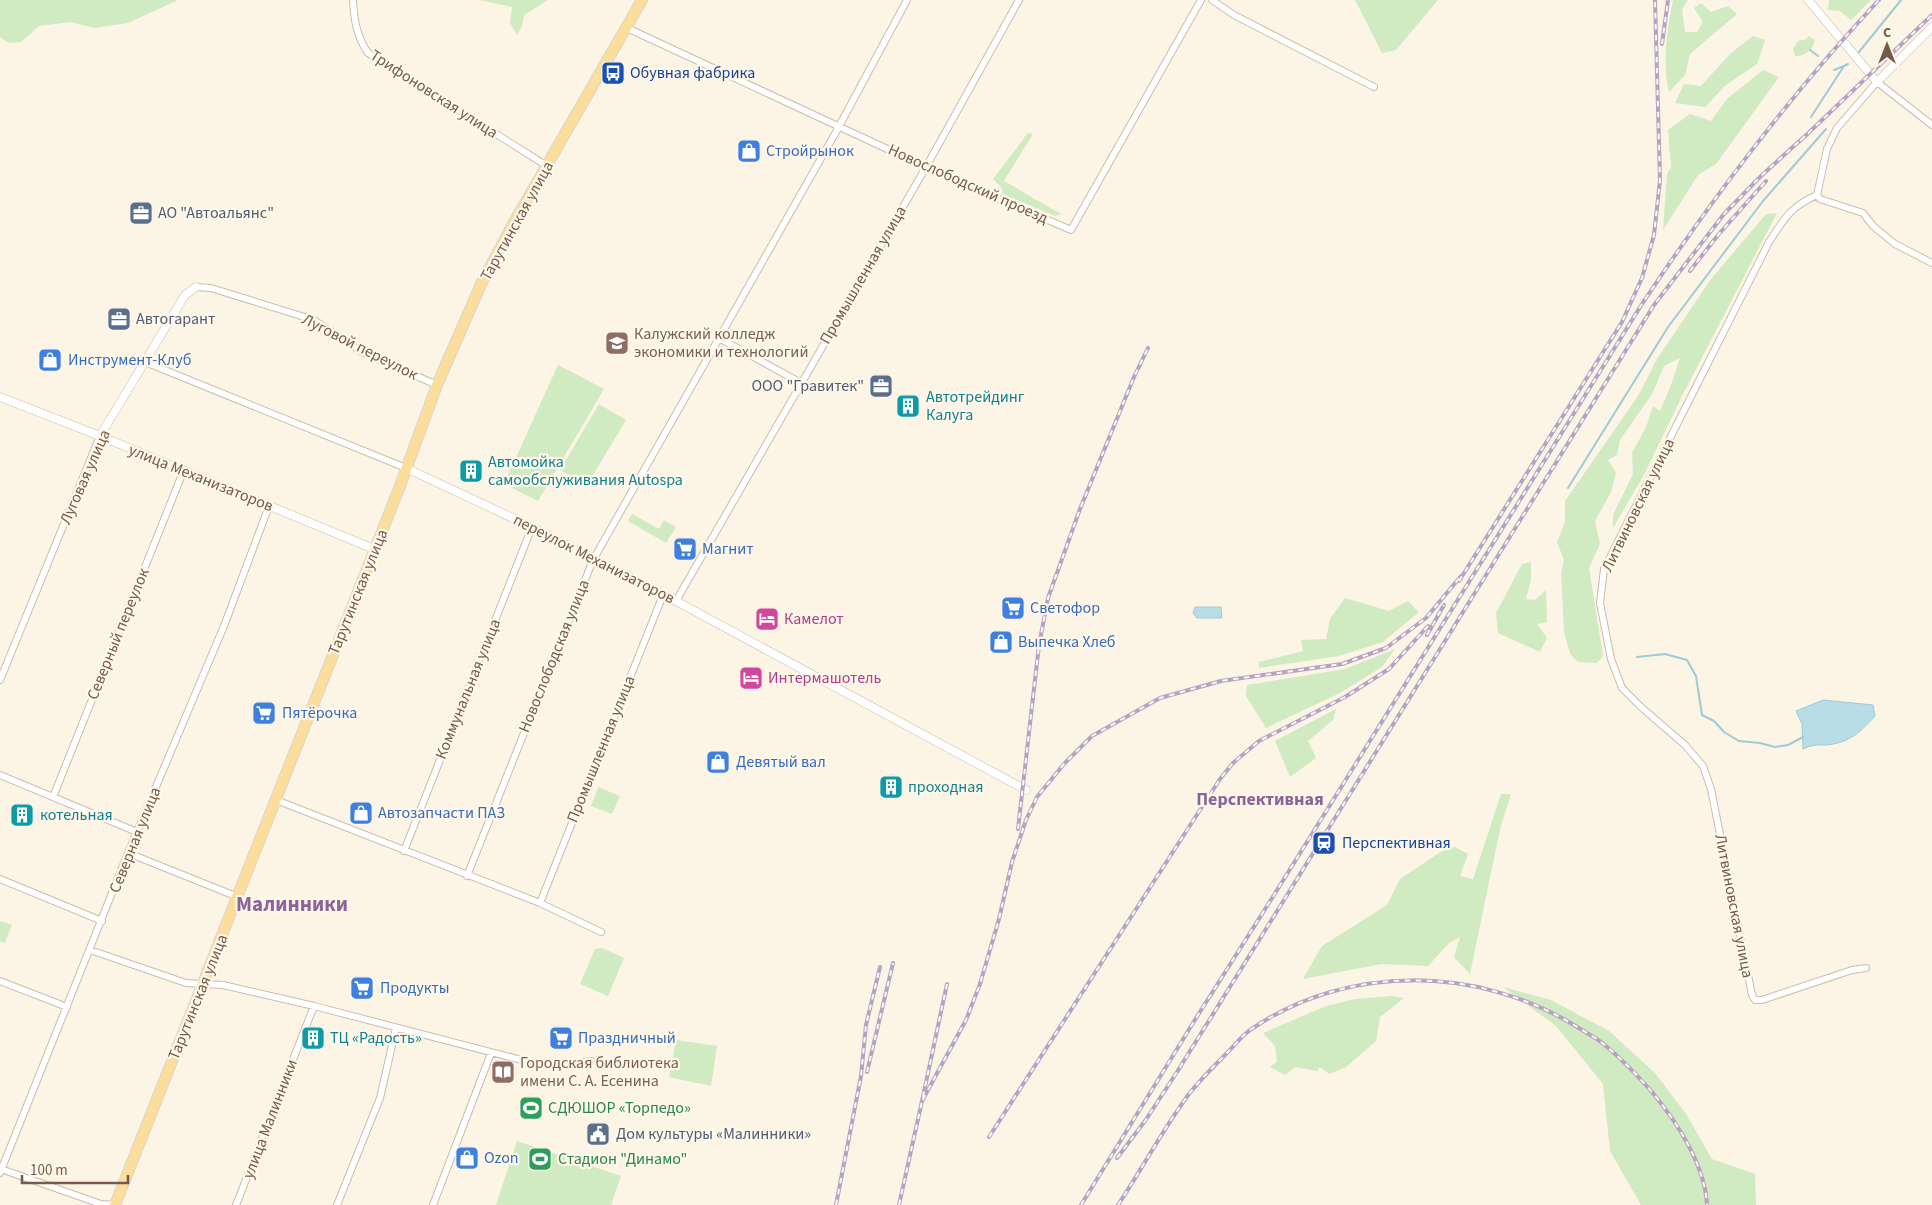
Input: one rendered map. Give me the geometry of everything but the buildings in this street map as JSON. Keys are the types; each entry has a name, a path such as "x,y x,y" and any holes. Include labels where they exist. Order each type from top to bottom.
{"main road":[{"name":"Тарутинская улица","path":"116,1205 438,385 482,282 642,0"}],"street":[{"name":"Трифоновская улица","path":"353,0 356,28 360,42 368,53 547,166"},
{"name":"Новослободская улица","path":"466,876 592,560 840,126 907,0"},
{"name":"Промышленная улица","path":"676,601 926,167 1019,0"},
{"name":"Новослободский проезд","path":"626,28 926,167 1071,230 1201,0"},
{"path":"1212,0 1234,15 1374,87"},
{"path":"1808,0 1877,82 1932,125"},
{"path":"1932,27 1877,82 1837,128 1828,149 1818,195 1820,199 1863,213 1873,226 1895,244 1932,263"},
{"name":"Литвиновская улица","path":"1818,195 1803,201 1788,214 1769,242 1604,569 1600,603 1611,659 1622,688 1641,708 1685,745 1703,766 1711,789 1752,995 1755,1000 1762,1000 1852,970 1866,968"},
{"name":"Луговой переулок","path":"196,287 211,288 314,320 362,352 438,385"},
{"name":"Луговая улица","path":"0,680 100,436 185,295 196,287"},
{"path":"719,338 801,383"},
{"name":"переулок Механизаторов","path":"145,362 406,468 532,527 592,560 676,601 1026,790"},
{"name":"улица Механизаторов","path":"0,397 100,436 183,472 374,549"},
{"name":"Северный переулок","path":"53,797 183,472"},
{"name":"Северная улица","path":"1,1171 128,853 224,626 269,506"},
{"name":"Коммунальная улица","path":"404,851 532,527"},
{"name":"Промышленная улица","path":"540,903 663,595"},
{"path":"0,775 137,832"},
{"path":"276,800 466,876 540,903 602,932"},
{"path":"128,853 238,897"},
{"path":"0,880 102,921"},
{"path":"90,950 186,983 194,985 203,983 223,985 314,1006 533,1063 568,1064 591,1061"},
{"path":"0,980 67,1007"},
{"name":"улица Малинники","path":"236,1205 314,1006"},
{"path":"337,1205 380,1098 396,1028"},
{"path":"433,1205 490,1053"},
{"path":"1,1171 101,1204 116,1205"}],"green space":[{"path":"0,0 178,0 128,23 94,28 71,22 39,26 21,42 9,43 0,37"},
{"path":"480,0 548,0 524,15 522,26 517,35 510,23 512,7"},
{"path":"1355,0 1438,0 1396,50 1382,53"},
{"path":"1673,0 1688,0 1682,9 1685,32 1697,32 1703,22 1694,8 1701,3 1711,12 1728,6 1737,14 1690,54 1685,75 1669,92 1666,69 1667,34"},
{"path":"1829,0 1871,0 1851,20 1840,11 1828,10"},
{"path":"1753,36 1765,40 1757,64 1726,85 1705,107 1675,103 1684,84 1701,86 1731,53"},
{"path":"1808,36 1815,40 1812,47 1805,54 1795,56 1793,49 1798,41 1807,39"},
{"path":"1763,70 1779,77 1716,164 1698,175 1663,230 1667,174 1671,167 1668,130 1690,114 1711,121 1727,99"},
{"path":"1028,133 1033,134 1004,181 1061,214 1055,216 1003,194 1001,187 993,179"},
{"path":"1777,213 1682,396 1645,473 1613,528 1613,515 1633,474 1632,453 1646,427 1653,406 1660,411 1680,358 1664,366 1652,394 1620,440 1617,455 1608,460 1616,473 1611,492 1595,521 1600,544 1589,568 1603,656 1597,663 1578,662 1570,654 1564,632 1561,573 1564,560 1557,542 1565,522 1565,501 1638,396 1657,359 1711,279 1766,214"},
{"path":"558,365 604,389 538,501 504,484"},
{"path":"599,404 626,420 587,485 560,470"},
{"path":"632,514 659,529 664,520 676,527 666,543 628,521"},
{"path":"1531,562 1531,579 1526,599 1535,600 1546,590 1547,622 1537,624 1547,638 1540,652 1498,633 1496,613 1522,564"},
{"path":"1345,598 1389,611 1408,601 1419,612 1383,642 1339,656 1259,668 1259,662 1303,651 1301,640 1326,639 1330,619"},
{"path":"1395,649 1382,667 1340,693 1266,728 1246,696 1247,685 1345,669"},
{"path":"1336,709 1333,720 1308,741 1316,758 1290,777 1275,741"},
{"path":"598,787 620,796 612,814 591,806"},
{"path":"1501,794 1511,794 1500,829 1470,974 1454,957 1460,937 1448,944 1428,966 1381,964 1303,979 1322,946 1387,905 1400,879 1442,851 1455,847 1468,854 1460,876 1473,879"},
{"path":"0,921 12,925 5,943 0,941"},
{"path":"602,948 624,958 608,996 580,984 595,949"},
{"path":"1503,987 1551,1000 1609,1031 1655,1073 1686,1114 1712,1159 1755,1174 1756,1205 1641,1205 1610,1151 1603,1084 1556,1026"},
{"path":"1392,996 1404,998 1380,1017 1376,1041 1346,1067 1329,1074 1320,1067 1317,1071 1295,1067 1285,1075 1270,1067 1277,1061 1275,1046 1263,1033 1326,1006 1355,999"},
{"path":"676,1040 717,1046 711,1086 669,1077"},
{"name":"Стадион \"Динамо\"","path":"517,1141 621,1176 611,1205 496,1205"}],"water":[{"path":"1195,607 1221,607 1222,618 1197,618 1193,613"},
{"path":"1823,700 1873,705 1875,716 1861,730 1846,740 1803,749 1802,724 1796,711"}],"waterway":[{"path":"1859,52 1901,0"},
{"path":"1810,50 1818,56"},
{"path":"1811,117 1844,66 1848,64"},
{"path":"1834,70 1844,66"},
{"path":"1568,488 1668,327 1763,201 1826,129"},
{"path":"1637,657 1665,654 1687,660 1696,676 1702,715 1714,721 1724,732 1739,741 1775,747 1788,745 1803,737"}],"railway":[{"path":"1459,581 1622,322 1642,278 1654,235 1660,180 1655,0"},
{"path":"1662,44 1668,0"},
{"path":"1081,1205 1642,304 1754,147 1815,72 1879,0"},
{"path":"1800,141 1932,15"},
{"path":"1117,1158 1145,1121 1177,1072 1654,305 1724,214 1761,176 1805,136"},
{"path":"1690,271 1718,235 1766,181"},
{"path":"1018,829 1039,645 1048,598 1080,509 1134,377 1148,348"},
{"path":"947,984 922,1101 966,1020 980,984 999,919 1012,862 1026,820 1037,797 1064,764 1092,736 1160,698 1221,681 1342,664 1386,648 1426,618 1461,576"},
{"path":"1427,635 1444,605"},
{"path":"989,1137 1220,779 1233,763 1259,741 1345,697 1389,669 1428,626"},
{"path":"867,1072 893,963"},
{"path":"836,1205 861,1076 866,1025 880,967"},
{"path":"1118,1205 1189,1094 1249,1030 1290,1007 1330,992 1371,983 1413,980 1455,983 1496,992 1536,1006 1574,1025 1601,1042 1628,1066 1652,1092 1680,1130 1701,1175 1707,1205"},
{"path":"899,1205 922,1101"}],"place":[{"name":"Обувная фабрика","path":"613,73"},
{"name":"Стройрынок","path":"749,151"},
{"name":"АО \"Автоальянс\"","path":"141,213"},
{"name":"Автогарант","path":"119,319"},
{"name":"Калужский колледж экономики и технологий","path":"617,343"},
{"name":"Инструмент-Клуб","path":"50,360"},
{"name":"ООО \"Гравитек\"","path":"881,386"},
{"name":"Автотрейдинг Калуга","path":"908,406"},
{"name":"Автомойка самообслуживания Autospa","path":"471,471"},
{"name":"Магнит","path":"685,549"},
{"name":"Светофор","path":"1013,608"},
{"name":"Камелот","path":"767,619"},
{"name":"Выпечка Хлеб","path":"1001,642"},
{"name":"Интермашотель","path":"751,678"},
{"name":"Пятёрочка","path":"264,713"},
{"name":"Девятый вал","path":"718,762"},
{"name":"проходная","path":"891,787"},
{"name":"Автозапчасти ПАЗ","path":"361,813"},
{"name":"котельная","path":"22,815"},
{"name":"Перспективная","path":"1324,843"},
{"name":"Продукты","path":"362,988"},
{"name":"ТЦ «Радость»","path":"313,1038"},
{"name":"Праздничный","path":"561,1038"},
{"name":"Городская библиотека имени С. А. Есенина","path":"503,1072"},
{"name":"СДЮШОР «Торпедо»","path":"531,1108"},
{"name":"Дом культуры «Малинники»","path":"598,1134"},
{"name":"Ozon","path":"467,1158"},
{"name":"Стадион \"Динамо\"","path":"540,1159"}],"district":[{"name":"Перспективная","path":"1260,799"},
{"name":"Малинники","path":"292,904"}]}
